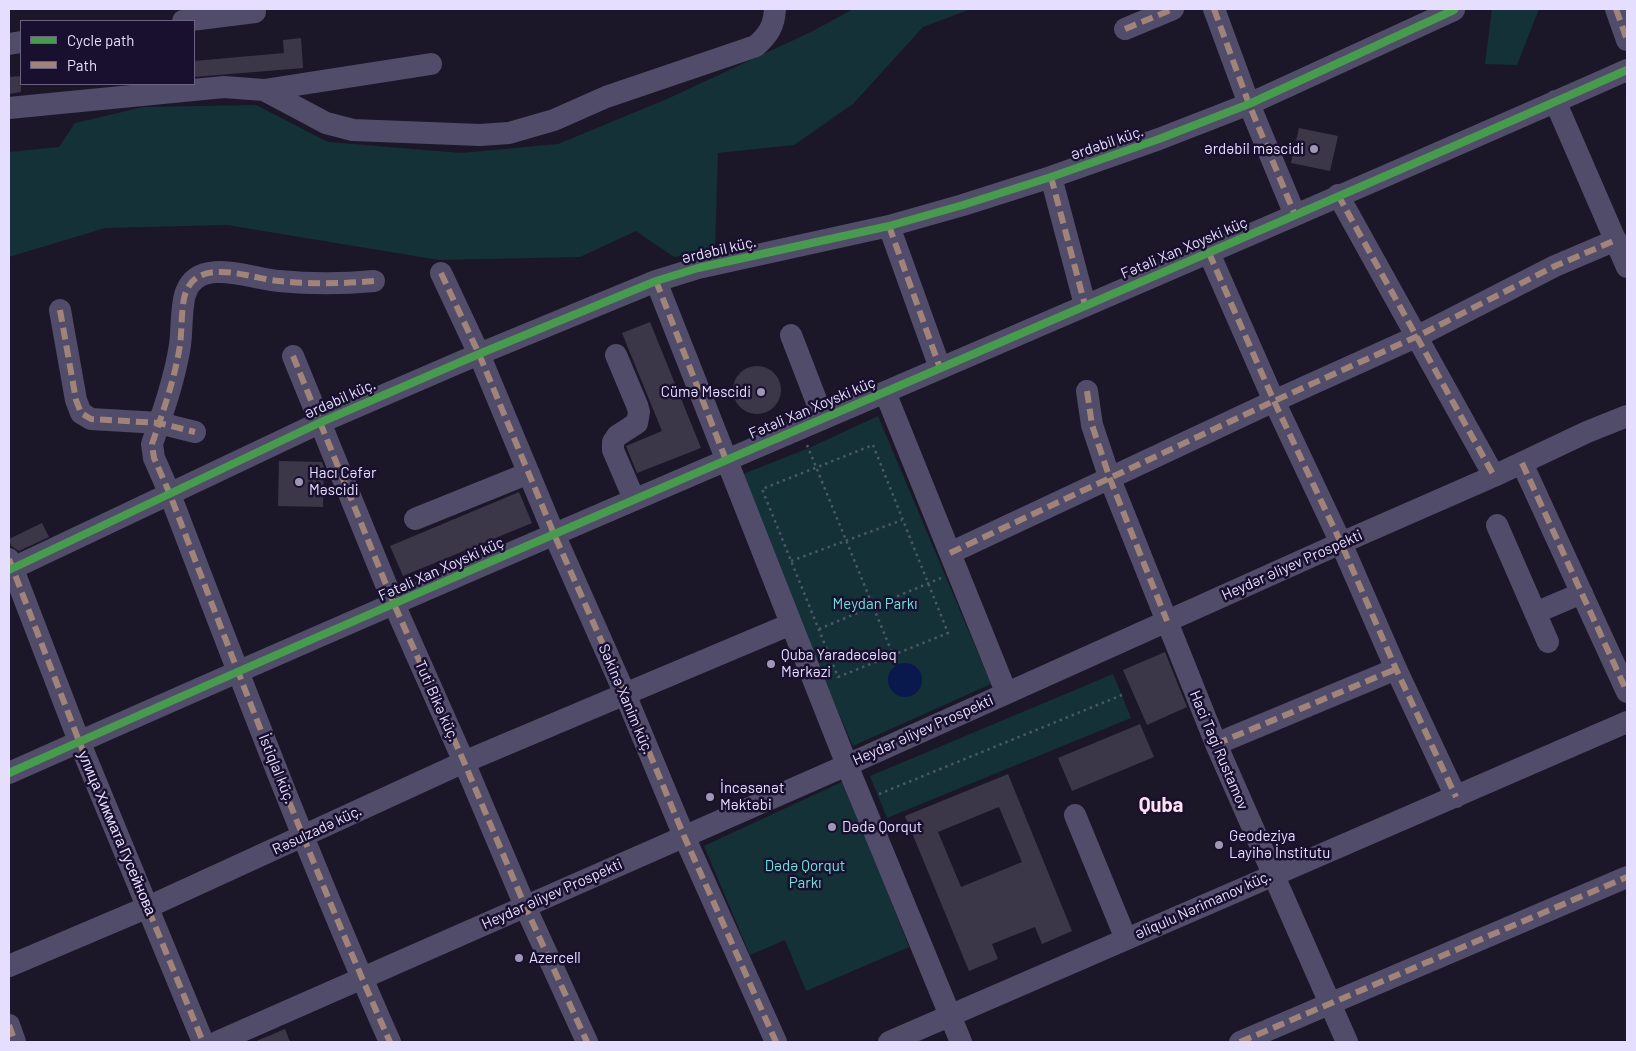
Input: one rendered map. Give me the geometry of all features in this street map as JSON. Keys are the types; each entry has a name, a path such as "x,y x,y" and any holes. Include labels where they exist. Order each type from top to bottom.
{"street":[{"path":"264,90 326,123 353,130 480,135 509,133 554,120 606,98 756,46 769,35 775,17 775,9"},
{"path":"1125,29 1173,9"},
{"path":"1214,9 1249,104 1295,215"},
{"path":"1616,9 1627,40"},
{"name":"Ərdəbil küç.","path":"10,565 319,423 478,354 656,281 698,268 889,226 1051,177 1159,139 1249,104 1454,10"},
{"path":"191,20 255,12"},
{"path":"9,108 224,87 264,90 431,64"},
{"name":"Fətəli Xan Xoyski küç","path":"9,773 238,671 1209,253 1627,70"},
{"path":"1556,102 1627,267"},
{"path":"1051,177 1085,305"},
{"path":"1338,195 1418,336 1494,476"},
{"path":"889,226 940,368"},
{"path":"954,562 1110,479 1274,401 1418,336 1554,266 1616,240"},
{"path":"1209,253 1274,401 1456,796"},
{"path":"169,492 154,458 152,444 180,347 186,293 194,278 232,271 277,281 345,284 374,281"},
{"name":"Səkinə Xanim küç.","path":"441,273 625,694 684,836 776,1042"},
{"path":"656,281 847,765 961,1042"},
{"path":"60,310 76,400 81,413 92,419 159,423 195,432"},
{"path":"791,335 823,418"},
{"path":"616,355 639,412 637,423 617,436 613,442 614,450 634,499"},
{"name":"Tuti Bikə küç.","path":"293,356 394,604 525,906 587,1042"},
{"name":"Haci Tagi Rustamov","path":"1087,391 1092,425 1110,479 1166,622 1216,744 1347,1042"},
{"path":"885,392 1006,692"},
{"name":"Heydər Əliyev Prospekti","path":"217,1042 847,765 1006,692 1494,476 1587,432 1627,416"},
{"path":"1522,463 1627,692"},
{"path":"415,518 529,473"},
{"name":"İstiqlal küç.","path":"169,492 303,836 390,1042"},
{"path":"1497,525 1548,642"},
{"name":"улица Хикмата Гусейнова","path":"10,565 79,741 203,1042"},
{"path":"1536,613 1582,593"},
{"name":"Rəsulzadə küç.","path":"9,966 148,907 464,762 625,694 794,631"},
{"path":"1216,744 1396,668"},
{"name":"Əliqulu Nərimanov küç.","path":"889,1042 1627,722"},
{"path":"1075,815 1126,939"},
{"path":"1240,1042 1331,1005 1627,877"},
{"path":"9,1026 15,1042"}],"path":[{"path":"800,428 894,654"},
{"path":"872,445 948,633 838,677 762,490 816,468 872,445"},
{"path":"791,561 848,542 903,520"},
{"path":"794,631 819,629 928,583 954,562"},
{"path":"878,795 1122,695"}],"green space":[{"path":"853,9 971,9 923,27 853,104 794,145 718,153 715,250 674,257 636,231 580,257 439,260 227,225 105,228 9,257 9,152 59,147 75,123 143,107 256,105 328,142 461,153 558,144 667,99 813,31"},
{"path":"1492,9 1539,9 1517,65 1485,64"},
{"name":"Meydan Parkı","path":"878,416 991,684 853,746 804,634 743,474 809,448"},
{"path":"1113,674 1131,718 887,818 870,776"},
{"name":"Dədə Qorqut Parkı","path":"844,781 909,947 806,991 785,940 750,955 704,846"}],"shaded area":[{"path":"905,663 912,664 917,668 921,673 921,687 917,692 912,696 905,697 898,696 893,692 889,687 888,680 889,673 893,668 898,664"}],"building":[{"path":"301,38 303,68 195,77 195,61 284,53 283,40"},
{"path":"20,76 21,92 9,94 9,77"},
{"name":"Ərdəbil məscidi","path":"1299,128 1338,136 1330,171 1291,163"},
{"path":"650,322 701,448 637,473 626,446 662,431 622,333"},
{"path":"757,366 766,368 774,373 779,381 781,390 779,399 774,407 766,412 757,414 748,412 740,407 735,399 733,390 735,381 740,373 748,368"},
{"path":"279,461 322,462 324,467 323,507 278,506"},
{"path":"519,492 532,523 403,576 390,546"},
{"path":"42,523 49,537 19,551 11,546 9,539"},
{"path":"1165,652 1187,707 1147,725 1123,670"},
{"path":"1140,724 1154,757 1072,791 1058,758"},
{"path":"1008,774 1072,931 1042,944 1035,927 992,944 998,959 969,971 905,816","holes":["999,807 1022,862 961,887 938,832"]},
{"path":"285,1029 290,1042 254,1042"}],"marked path":[{"path":"1125,29 1173,9"},
{"path":"1214,9 1249,104 1295,215"},
{"path":"1616,9 1627,40"},
{"path":"1051,177 1085,305"},
{"path":"1338,195 1494,476"},
{"path":"889,226 940,368"},
{"path":"950,553 1274,401 1418,336 1555,266 1616,240"},
{"path":"1209,253 1274,401 1341,543 1396,669 1456,797"},
{"path":"374,281 302,283 227,272 214,272 202,275 193,281 184,297 180,345 175,370 152,444 154,458 169,492 276,769 390,1042"},
{"path":"441,273 479,354 684,836 776,1042"},
{"path":"656,281 726,460"},
{"path":"60,310 76,400 81,413 91,419 159,423 195,432"},
{"path":"293,356 394,604 525,906 587,1042"},
{"path":"1087,391 1092,425 1110,479 1167,621"},
{"path":"1522,463 1627,692"},
{"path":"9,559 79,741 203,1042"},
{"path":"1216,744 1396,669"},
{"path":"1240,1042 1627,877"},
{"path":"9,1025 15,1042"}],"cycle path":[{"path":"9,570 319,423 656,281 698,268 889,226 1051,177 1159,139 1249,104 1454,10"},
{"path":"9,773 413,595 1425,159 1627,70"}],"place":[{"name":"Ərdəbil məscidi","path":"1314,149"},
{"name":"Cümə Məscidi","path":"761,392"},
{"name":"Hacı Cəfər Məscidi","path":"299,482"},
{"name":"Quba Yaradəcələq Mərkəzi","path":"771,664"},
{"name":"İncəsənət Məktəbi","path":"710,797"},
{"name":"Dədə Qorqut","path":"832,827"},
{"name":"Geodeziya Layihə İnstitutu","path":"1219,845"},
{"name":"Azercell","path":"519,958"}],"district":[{"name":"Quba","path":"1161,805"}]}
